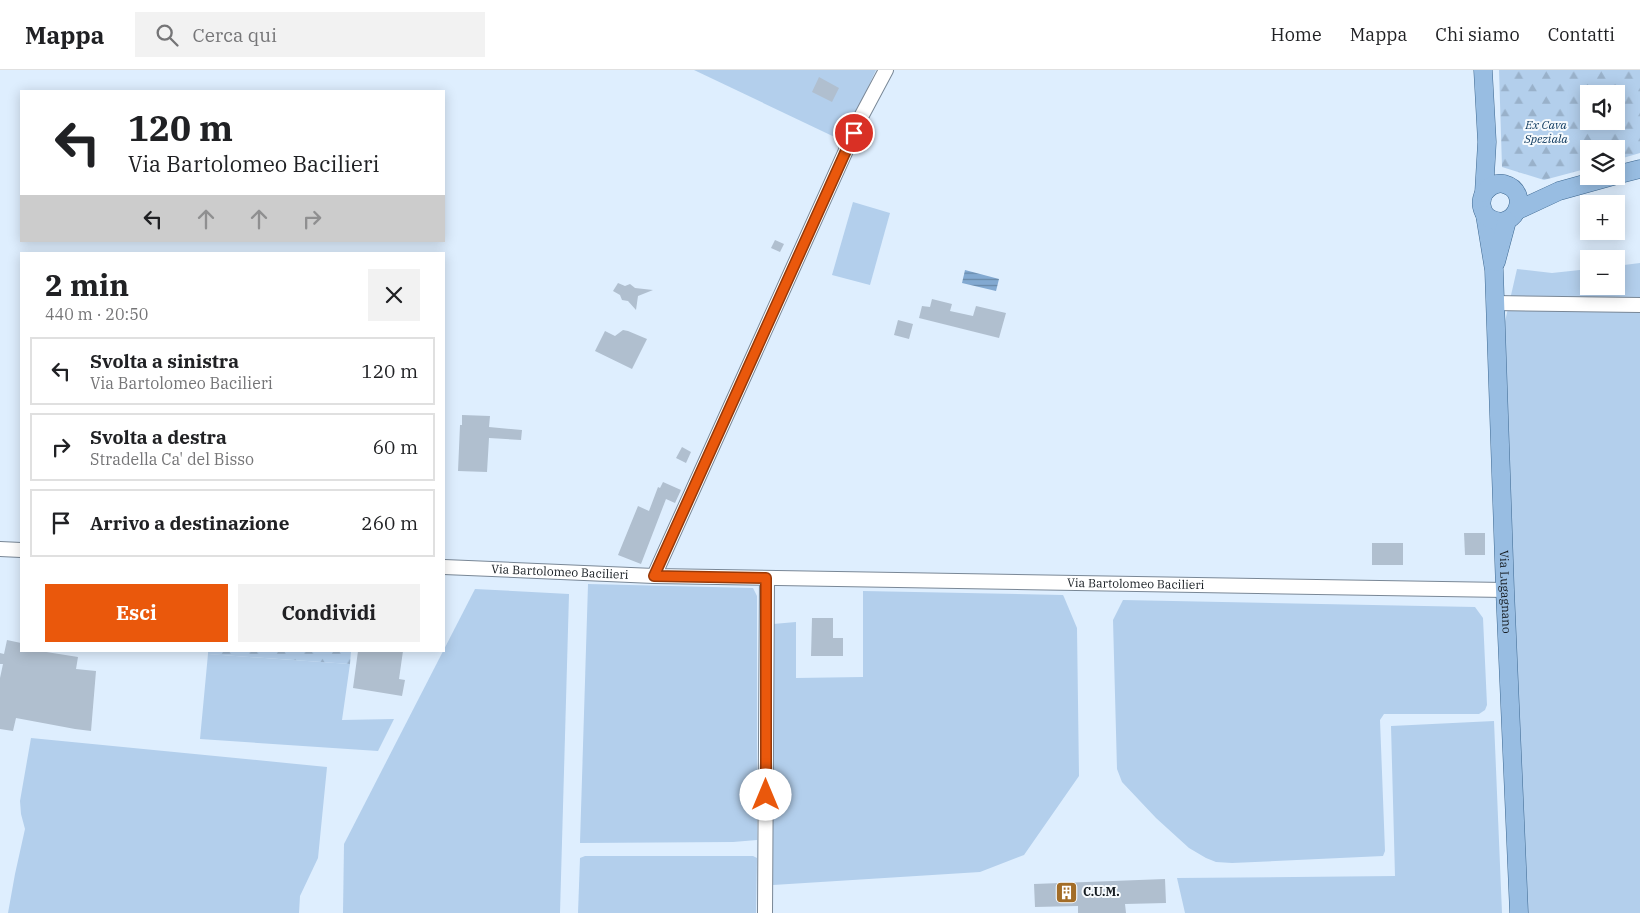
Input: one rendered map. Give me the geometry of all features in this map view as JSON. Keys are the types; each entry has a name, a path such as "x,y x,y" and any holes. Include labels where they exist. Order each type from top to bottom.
{"main road":[{"name":"Via Lugagnano","path":"1483,70 1487,142 1484,193 1481,200 1482,208 1486,215 1494,270 1519,913"},
{"name":"Via Lugagnano","path":"1487,142 1512,202 1494,270"},
{"path":"1625,173 1640,169"},
{"path":"1484,193 1493,185 1512,202"},
{"path":"1486,215 1495,221 1512,202 1581,185"}],"street":[{"path":"654,576 862,115 886,70"},
{"path":"1495,303 1640,306"},
{"path":"0,549 20,550"},
{"name":"Via Bartolomeo Bacilieri","path":"445,567 654,576 1505,590"},
{"path":"765,913 766,578"}],"green space":[{"path":"694,70 876,70 843,141"},
{"name":"Ex Cava Speziala","path":"1499,70 1640,70 1640,153 1625,157 1625,140 1580,140 1580,170 1544,180 1502,167"},
{"path":"853,202 890,213 870,285 832,275"},
{"path":"1640,263 1640,913 1525,913 1501,339 1517,269 1552,273 1580,270 1580,295 1625,295 1625,265"},
{"path":"588,584 753,588 757,596 757,840 733,842 580,843"},
{"path":"475,589 569,594 560,913 343,913 344,844 443,652 445,652 445,647"},
{"path":"863,591 1063,595 1077,628 1079,776 1024,855 980,872 773,885 773,624 796,622 796,678 863,677"},
{"path":"1123,600 1475,607 1483,618 1487,705 1485,710 1479,714 1384,714 1380,720 1385,851 1383,856 1232,863 1216,862 1189,848 1156,818 1122,782 1117,769 1113,620"},
{"path":"208,652 351,652 350,664 208,654"},
{"path":"208,654 350,664 342,720 394,719 378,751 200,739"},
{"path":"1494,721 1502,913 1185,913 1177,878 1395,876 1391,726"},
{"path":"31,738 327,767 318,858 300,896 299,913 8,913 25,829 20,801"},
{"path":"585,856 753,856 757,858 756,913 578,913 580,858"}],"shaded area":[{"path":"965,270 999,279 996,291 962,283"}],"building":[{"path":"819,77 839,88 832,102 812,92"},
{"path":"775,240 784,244 780,252 771,248"},
{"path":"618,283 625,286 630,284 635,288 653,290 638,296 636,310 628,301 622,300 620,295 613,291"},
{"path":"932,299 952,304 950,311 973,316 976,306 1006,313 999,338 919,318 922,306 930,307"},
{"path":"898,320 913,324 909,339 894,335"},
{"path":"623,330 647,339 632,369 595,351 605,331 615,336"},
{"path":"462,415 490,416 489,427 522,430 521,440 489,438 487,472 458,471"},
{"path":"682,447 691,452 686,463 676,458"},
{"path":"663,482 681,490 675,503 666,499 641,564 618,555 638,506 649,511 658,487 660,488"},
{"path":"1464,533 1485,533 1485,555 1465,555"},
{"path":"1372,543 1403,543 1403,565 1372,565"},
{"path":"812,618 833,618 833,638 843,638 843,656 811,656"},
{"path":"7,640 20,643 20,652 46,652 78,657 76,669 96,671 91,731 16,718 13,731 0,729 0,678 3,664 0,664 0,653 4,654"},
{"path":"358,652 403,652 399,679 405,680 402,696 353,688"},
{"path":"1165,879 1166,903 1125,904 1126,913 1078,913 1078,906 1035,907 1034,884"}],"place":[{"name":"C.U.M.","path":"1067,892"}],"route":[{"path":"766,795 766,578 654,576 854,133"}]}
